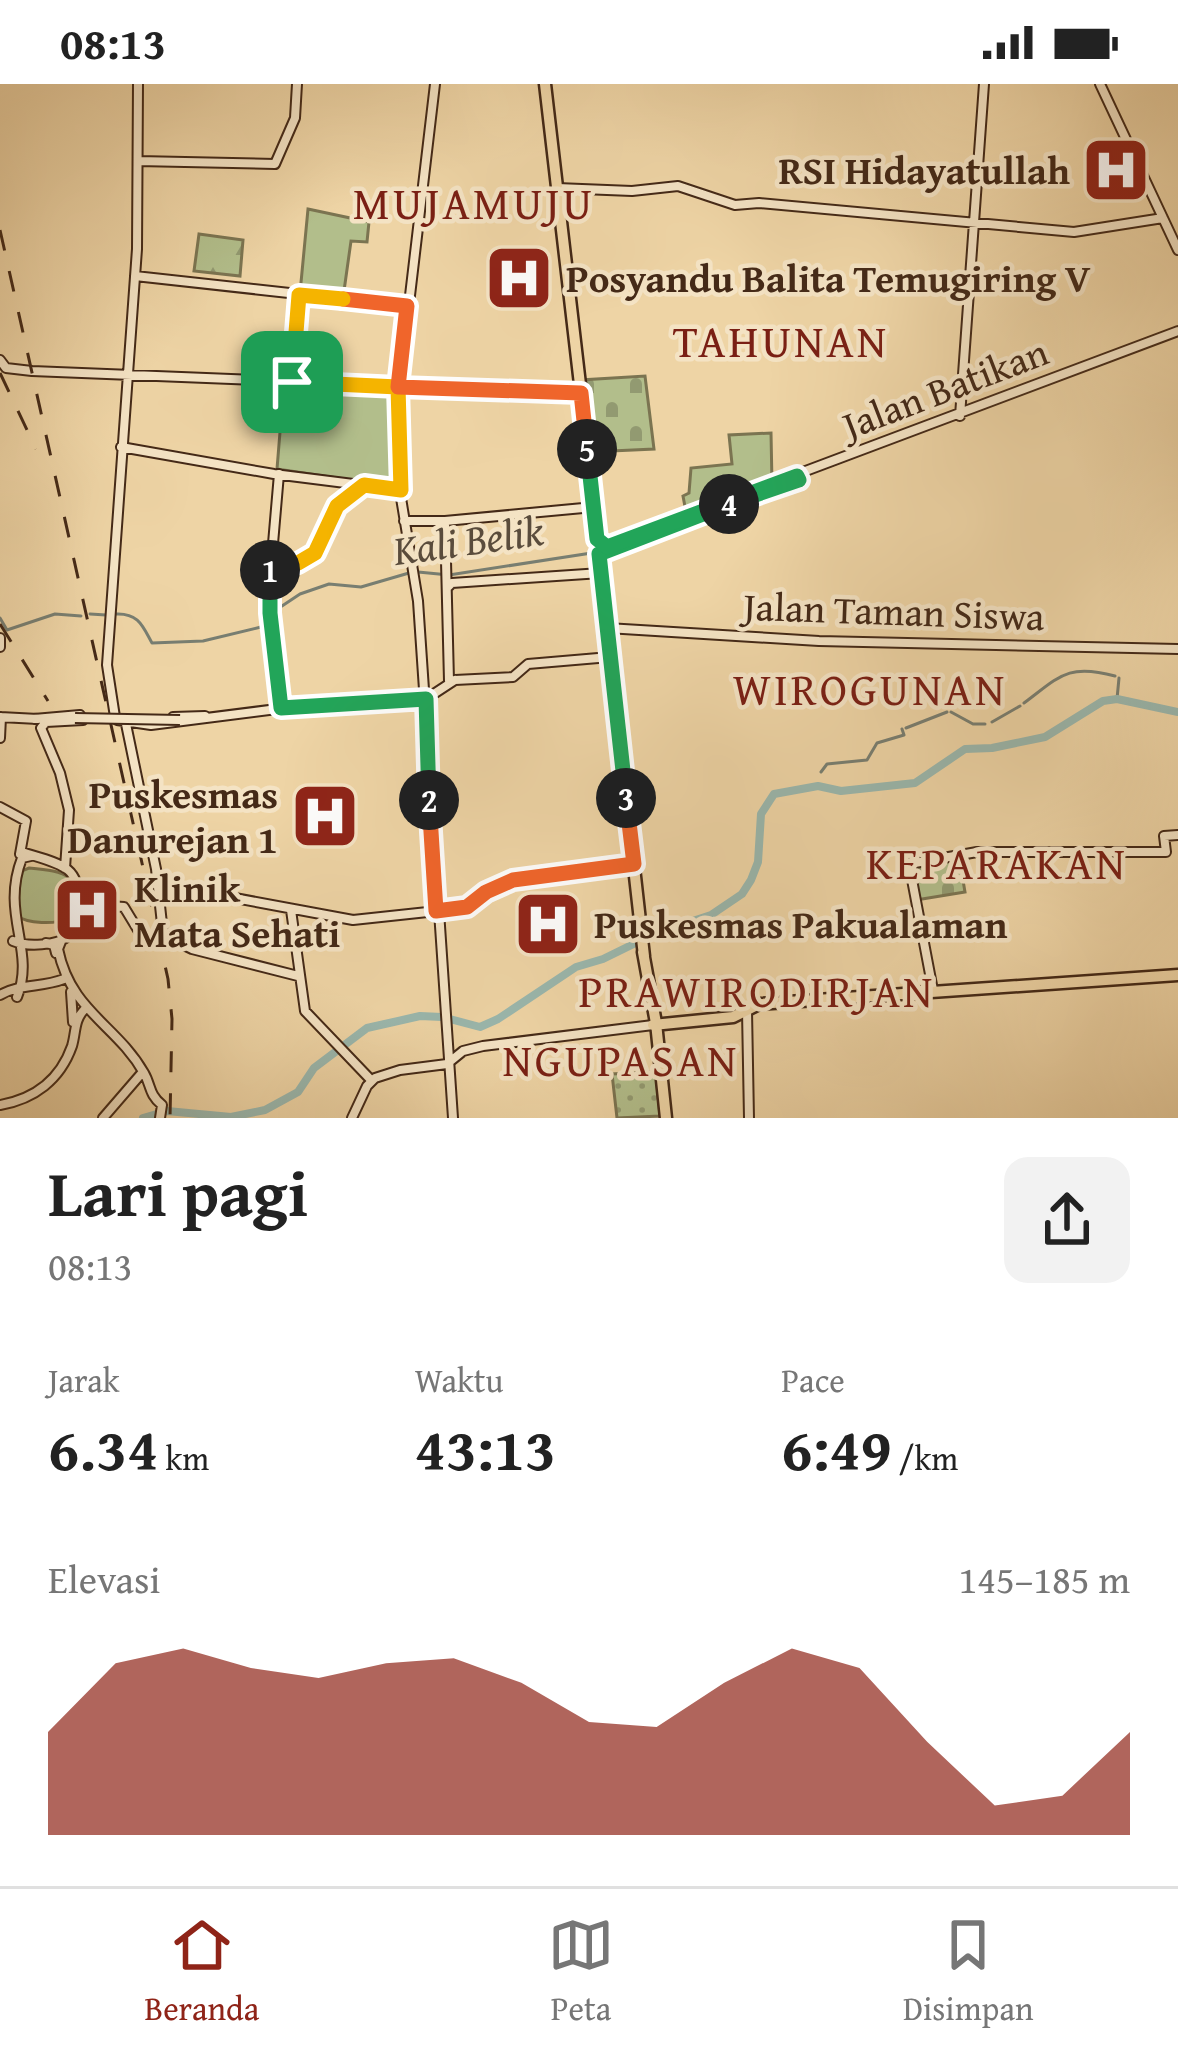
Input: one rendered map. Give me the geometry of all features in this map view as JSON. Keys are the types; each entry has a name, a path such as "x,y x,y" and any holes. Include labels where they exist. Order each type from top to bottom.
{"main road":[{"path":"545,84 581,393"},
{"path":"607,628 644,952 657,1026 664,1118"},
{"path":"657,1026 742,1014 757,1005 1178,975"}],"street":[{"path":"115,718 107,677 135,276 138,84"},
{"path":"138,160 275,164 295,118 297,84"},
{"path":"435,84 398,387 401,494 426,699 436,911 452,1056 453,1118"},
{"path":"960,416 984,84"},
{"path":"1100,84 1178,250"},
{"path":"557,188 632,191 678,186 735,206 759,203 1089,232 1163,218"},
{"path":"135,276 407,306"},
{"path":"292,382 299,295"},
{"name":"Jalan Batikan","path":"600,549 1178,333"},
{"path":"0,360 6,368 27,370 581,393 607,628"},
{"path":"121,447 401,494"},
{"path":"279,474 270,608 281,708"},
{"path":"270,567 290,566 315,553 337,506 361,487"},
{"path":"404,521 594,508"},
{"path":"445,521 451,681"},
{"path":"448,580 601,573"},
{"name":"Jalan Taman Siswa","path":"607,628 819,641 1178,649"},
{"path":"0,638 0,647"},
{"path":"0,738 0,721 180,720 426,699 451,681 512,677 528,664 610,657"},
{"path":"38,724 76,718 208,717"},
{"path":"135,721 161,890 162,936"},
{"path":"38,724 68,810"},
{"path":"38,724 60,773 68,810 65,868"},
{"path":"0,807 26,820 21,856 9,873 5,900 17,986"},
{"path":"933,990 909,864 977,852 1166,852 1164,836 1178,835"},
{"path":"52,863 61,859 67,838"},
{"path":"13,941 26,946 62,939 74,930 79,904 76,880 65,868 21,856"},
{"path":"161,890 353,920 467,907 513,880 634,864"},
{"path":"79,904 124,908 141,935 162,936 193,949 298,976"},
{"path":"291,910 305,1011 367,1080"},
{"path":"6,924 13,941 17,986"},
{"path":"62,939 58,949 73,992 143,1071 152,1097 162,1105 159,1114"},
{"path":"46,943 54,945 70,992 141,1074 159,1114"},
{"path":"0,993 63,978"},
{"path":"38,1090 55,1071 70,1040 70,992"},
{"path":"0,1105 21,1100 59,1071 72,1045 77,1017 84,1010"},
{"path":"742,1014 749,1118"},
{"path":"352,1118 367,1080 392,1071 444,1065 469,1048 657,1026"},
{"path":"103,1118 141,1074"}],"green space":[{"path":"308,209 369,222 367,242 351,241 343,298 300,293"},
{"path":"199,234 243,240 240,276 194,271"},
{"path":"645,376 654,449 590,452 581,380"},
{"path":"284,383 392,389 398,487 277,469"},
{"path":"771,433 772,483 725,492 725,499 686,512 683,496 689,493 691,468 732,464 729,435"},
{"path":"959,857 965,892 916,900 910,865"},
{"path":"29,868 62,874 74,884 69,918 42,922 15,915 19,872"},
{"path":"652,1072 660,1116 617,1118 612,1074"}],"waterway":[{"name":"Kali Belik","path":"830,466 874,449"},
{"name":"Kali Belik","path":"418,572 449,575 598,552"},
{"name":"Kali Belik","path":"116,614 135,619 152,643 203,641 261,627 266,610 329,584 361,587 409,573"},
{"name":"Kali Belik","path":"0,618 7,630 55,614 81,616"},
{"name":"Kali Belik","path":"90,614 106,615"},
{"path":"1024,703 1074,672 1115,676"},
{"path":"1117,699 1119,678"},
{"path":"143,1118 167,1111 231,1117 265,1110 298,1092 314,1068 367,1028 420,1016 480,1027 576,967 711,915 742,894 751,880 758,862 761,814 774,794 818,786 841,791 915,783 965,749 1045,737 1103,701 1117,699 1178,712"},
{"path":"992,722 1020,706"},
{"path":"906,728 947,712"},
{"path":"951,712 973,724 985,724"},
{"path":"821,772 827,764 867,760 877,743 904,735 902,729"}],"railway":[{"path":"0,230 168,979 170,1118"},
{"path":"0,373 36,449"},
{"path":"0,624 48,701"}],"place":[{"name":"RSI Hidayatullah","path":"1116,170"},
{"name":"Posyandu Balita Temugiring V","path":"519,278"},
{"name":"Puskesmas Danurejan 1","path":"325,816"},
{"name":"Klinik Mata Sehati","path":"87,910"},
{"name":"Puskesmas Pakualaman","path":"548,924"}],"district":[{"name":"MUJAMUJU","path":"474,203"},
{"name":"TAHUNAN","path":"781,341"},
{"name":"WIROGUNAN","path":"870,689"},
{"name":"KEPARAKAN","path":"997,863"},
{"name":"PRAWIRODIRJAN","path":"757,991"},
{"name":"NGUPASAN","path":"621,1060"}],"route":[{"path":"292,382 299,295 407,306 398,387 581,393 597,538 607,547 797,476 799,480 599,554 634,864 513,880 467,907 436,911 426,699 281,708 268,590 270,567 290,566 315,553 337,506 366,485 401,490 398,387 292,382"}]}
